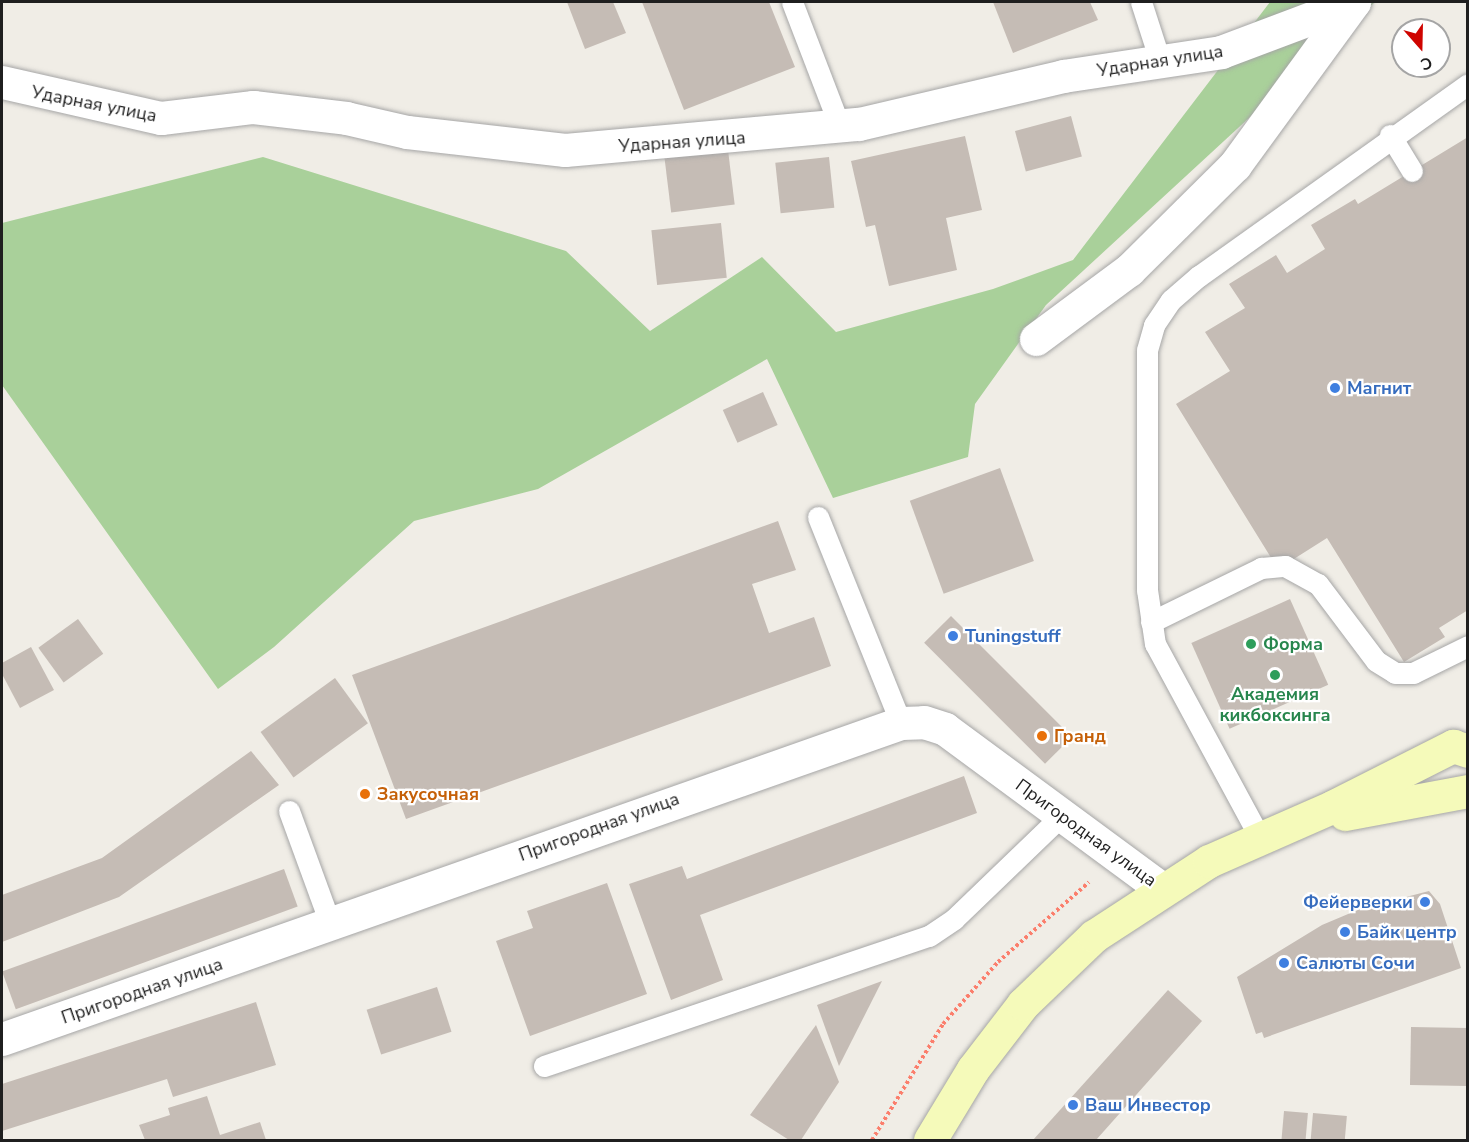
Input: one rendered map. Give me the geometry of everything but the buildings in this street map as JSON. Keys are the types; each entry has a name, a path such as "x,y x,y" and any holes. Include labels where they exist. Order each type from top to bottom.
{"main road":[{"path":"930,1140 973,1069 1023,1004 1094,936 1162,889 1271,832 1332,807 1407,765 1463,745"},
{"path":"1271,832 1467,791"}],"street":[{"name":"Ударная улица","path":"2,82 161,118 253,107 346,118 407,132 565,150 840,127 1064,76 1221,52 1354,2"},
{"name":"Ударная улица","path":"1036,339 1129,270 1235,165 1354,2"},
{"name":"Пригородная улица","path":"2,1040 901,723 924,722 945,729 1162,889"}],"lane":[{"path":"792,2 840,127"},
{"path":"1141,2 1160,61"},
{"path":"1271,832 1155,644 1147,591 1147,350 1154,325 1171,300 1199,276 1390,135 1467,84"},
{"path":"1390,135 1412,171"},
{"path":"818,517 901,723"},
{"path":"1151,622 1261,568 1285,566 1318,584 1376,661 1395,673 1413,673 1467,646"},
{"path":"289,811 330,923"},
{"path":"544,1066 929,936 954,919 1062,815"}],"path":[{"path":"872,1140 943,1024 998,962 1089,882"}],"green space":[{"path":"1270,2 1375,2 1046,305 975,404 968,457 833,498 767,359 538,489 414,521 274,647 218,689 2,385 2,223 263,157 566,251 650,331 762,257 836,332 993,289 1073,260"}],"place":[{"name":"Магнит","path":"1335,388"},
{"name":"Tuningstuff","path":"953,636"},
{"name":"Форма","path":"1251,644"},
{"name":"Академия кикбоксинга","path":"1275,675"},
{"name":"Гранд","path":"1042,736"},
{"name":"Закусочная","path":"365,794"},
{"name":"Фейерверки","path":"1425,902"},
{"name":"Байк центр","path":"1345,932"},
{"name":"Салюты Сочи","path":"1284,963"},
{"name":"Ваш Инвестор","path":"1073,1105"}]}
